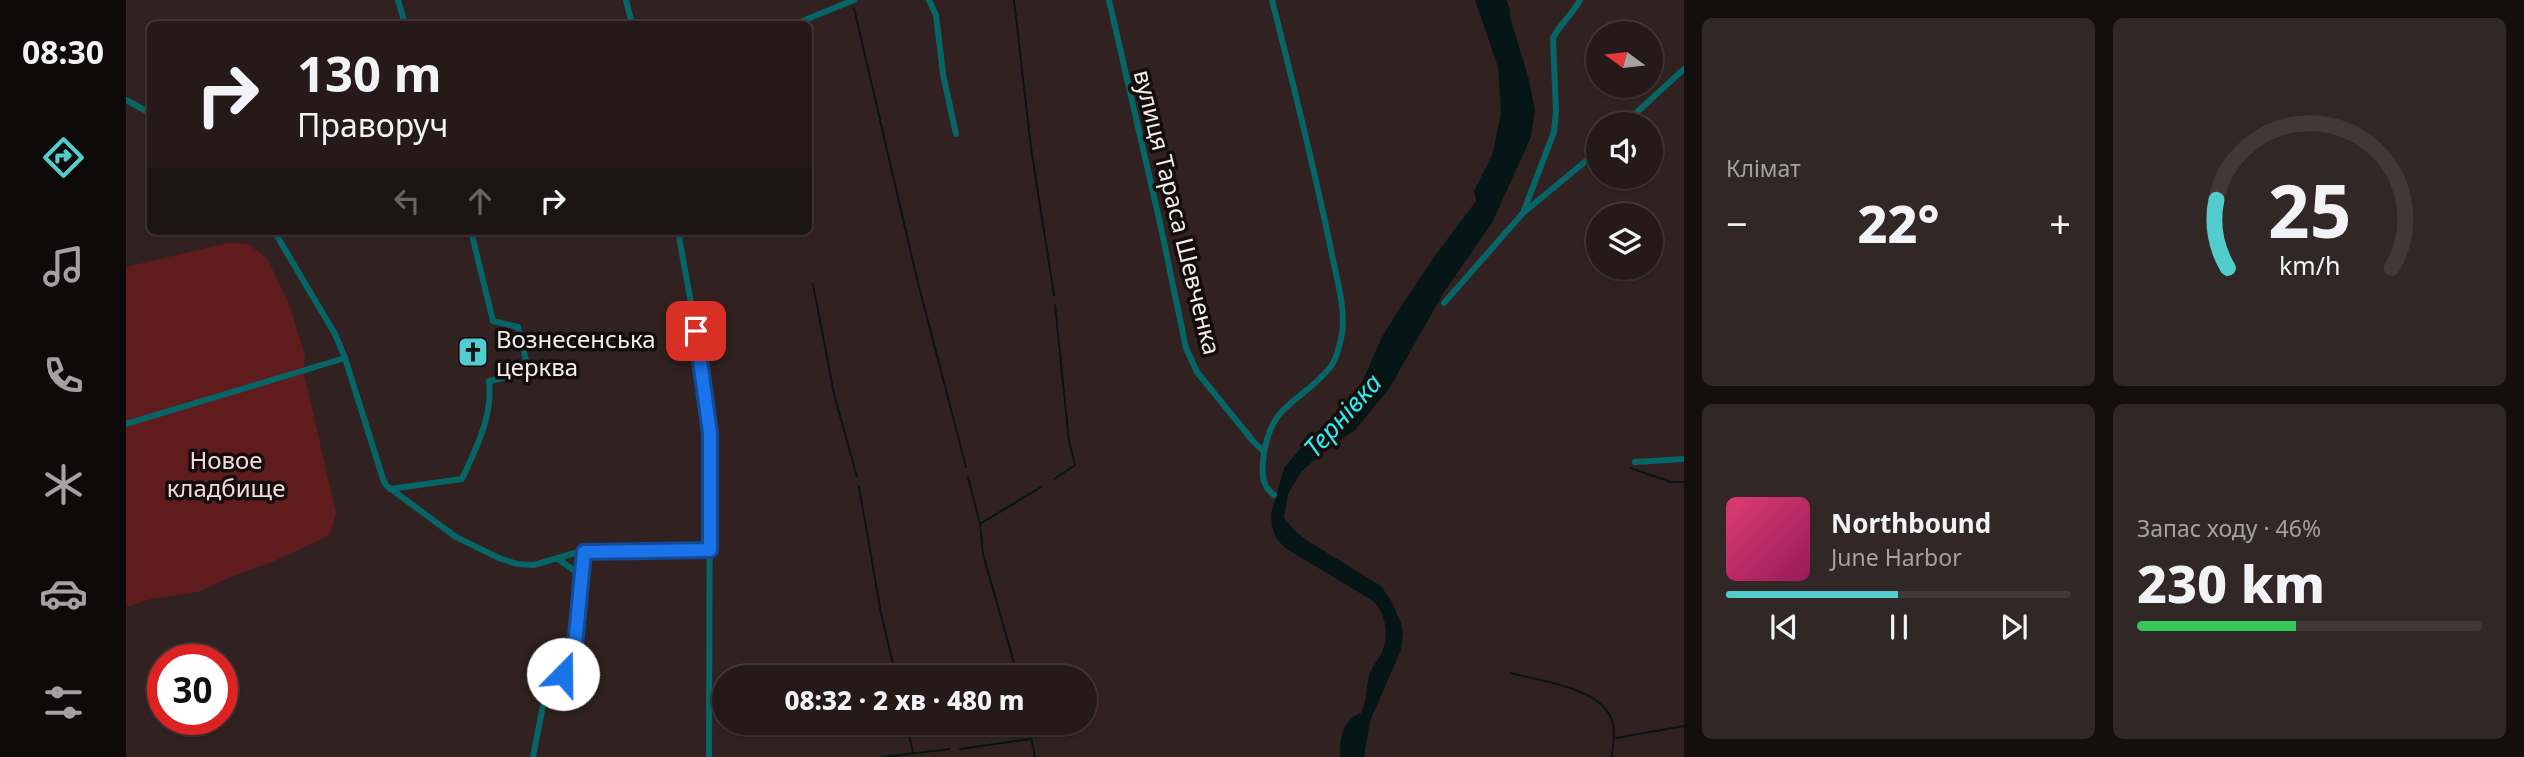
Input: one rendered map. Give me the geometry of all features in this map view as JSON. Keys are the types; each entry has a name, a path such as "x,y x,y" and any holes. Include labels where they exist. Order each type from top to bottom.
{"street":[{"path":"398,0 404,21"},
{"path":"626,0 631,21"},
{"path":"802,21 854,0"},
{"path":"929,0 936,15 943,74 956,134"},
{"name":"вулиця Тараса Шевченка","path":"1109,0 1186,348 1203,379 1264,452"},
{"path":"1272,0 1320,200 1343,320 1340,343 1333,363 1279,414 1270,428 1264,452 1263,478 1266,487 1274,495"},
{"path":"1523,213 1554,132 1556,112 1553,38 1558,27 1580,0"},
{"path":"1637,112 1684,69"},
{"path":"126,100 147,111"},
{"path":"1444,303 1523,213 1586,161"},
{"path":"276,235 326,317 345,358 384,482 456,537 484,552 525,565 584,552 710,550"},
{"path":"390,489 462,479 486,421 491,395 489,381 529,373 518,327 493,321 472,235"},
{"path":"679,235 709,422 709,757"},
{"path":"126,424 345,358"},
{"path":"1635,462 1684,460"},
{"path":"533,757 545,695 551,684 567,670 574,656 584,552"},
{"path":"558,559 582,576"}],"green space":[{"name":"Новое кладбище","path":"228,243 248,244 267,258 289,304 305,356 303,370 336,513 330,535 198,592 151,599 126,607 126,267"}],"water":[{"name":"Тернівка","path":"1475,0 1506,0 1510,9 1535,110 1531,137 1492,223 1444,292 1389,389 1355,430 1301,472 1288,494 1284,518 1308,541 1381,586 1392,602 1403,633 1401,650 1370,721 1364,757 1340,757 1343,730 1350,720 1361,713 1369,676 1382,652 1386,631 1383,618 1373,601 1285,548 1276,538 1271,514 1284,468 1305,443 1355,398 1382,337 1434,257 1476,201 1474,191 1493,153 1501,112 1498,67"}],"waterway":[{"path":"1014,0 1031,148 1054,295"},
{"path":"854,8 917,279 966,467"},
{"path":"813,284 834,394 857,477"},
{"path":"1054,479 1075,465 1069,441 1055,305"},
{"path":"1630,468 1671,482 1684,482"},
{"path":"968,477 980,524 983,554 1015,665"},
{"path":"859,487 881,613 893,665"},
{"path":"980,524 1041,487"},
{"path":"1511,673 1565,686 1591,697 1601,705 1613,724 1612,757"},
{"path":"1616,738 1684,726"},
{"path":"909,735 913,752"},
{"path":"1030,735 1035,757"},
{"path":"960,749 1031,739"},
{"path":"882,757 950,749"}],"place":[{"name":"Вознесенська церква","path":"473,352"}],"route":[{"path":"563,674 574,656 584,552 710,550 710,433 696,331"}]}
